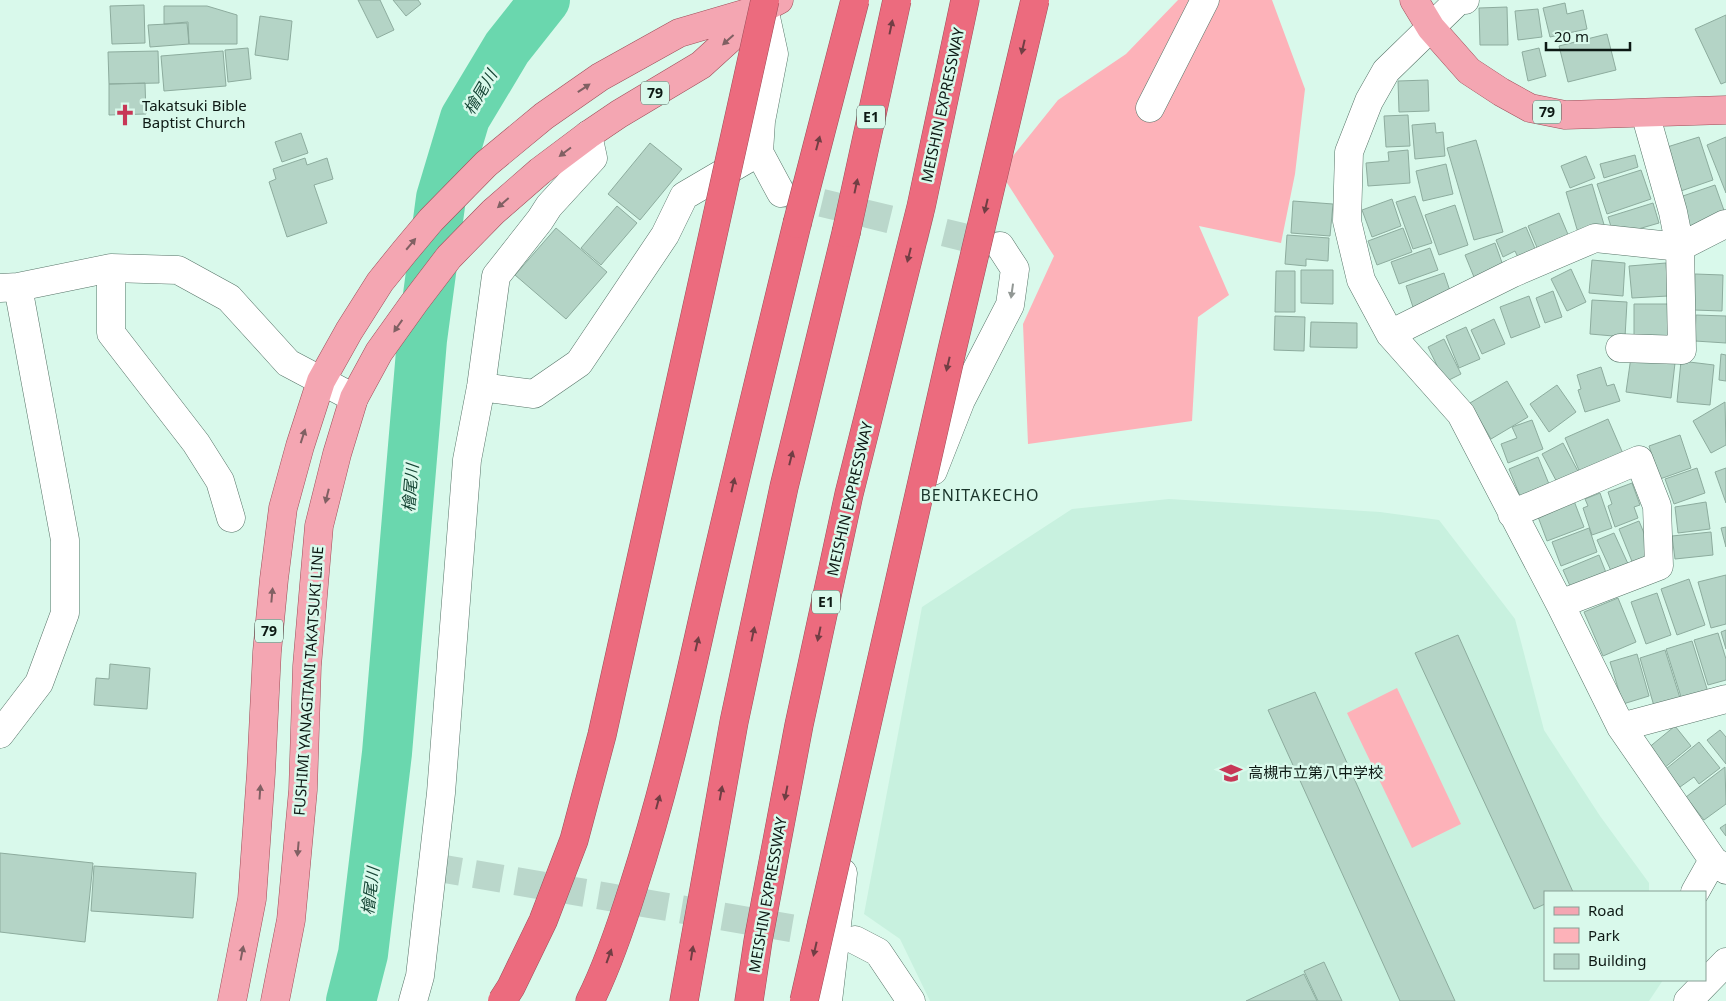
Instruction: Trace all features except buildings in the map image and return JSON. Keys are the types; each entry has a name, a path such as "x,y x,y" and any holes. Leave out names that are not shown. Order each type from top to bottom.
{"highway":[{"path":"590,1001 624,914 648,840 682,708 734,477 855,0"},
{"name":"E1","path":"684,1001 694,936 734,722 784,487 846,233 897,0"},
{"name":"MEISHIN EXPRESSWAY","path":"749,1001 758,941 803,706 849,494 921,207 965,0"},
{"path":"804,1001 952,350 1034,0"},
{"path":"502,1001 511,987 544,920 574,840 602,735 768,2"}],"main road":[{"name":"79","path":"1414,0 1431,28 1470,71 1501,92 1530,108 1565,115 1726,110"},
{"name":"79","path":"232,1001 252,900 267,652 283,508 321,381 349,331 380,282 431,220 479,171 544,116 600,77 679,33 768,2"},
{"name":"FUSHIMI YANAGITANI TAKATSUKI LINE","path":"275,1001 291,920 303,790 307,666 319,526 337,454 354,398 379,352 449,257 493,212 588,135 619,114 701,65 768,2"}],"street":[{"path":"1150,108 1205,0"},
{"path":"1465,0 1459,0 1386,71 1369,101 1349,152 1347,221 1361,280 1390,334 1461,414 1560,604 1620,727 1719,865 1696,891"},
{"path":"768,2 774,54 761,122 759,152 781,193"},
{"path":"1620,348 1682,350 1680,247 1673,212 1644,113"},
{"path":"413,1001 420,976 441,793 467,460 481,387 496,276 549,206 594,158 588,135"},
{"path":"481,387 534,394 579,363 664,235 684,196 759,152"},
{"path":"1390,334 1513,273 1595,238 1680,247 1725,224"},
{"path":"828,1001 843,873 866,729 924,494 960,400 1010,305 1015,269 1000,246"},
{"path":"111,268 111,333 196,443 220,481 231,518"},
{"path":"0,734 39,683 65,613 65,540 9,288 111,268 178,270 229,298 288,363 354,398"},
{"path":"1512,514 1639,460 1657,506 1659,566 1560,604"},
{"path":"1620,727 1726,699"},
{"path":"855,940 878,952 911,1001"},
{"path":"1688,1001 1726,962"}],"shaded area":[{"name":"高槻市立第八中学校","path":"1169,499 1380,512 1439,520 1515,619 1544,730 1600,816 1649,883 1649,891 1544,891 1544,981 1662,981 1649,1001 930,1001 900,939 864,914 922,607 1072,509"}],"green space":[{"path":"1178,0 1272,0 1305,89 1295,174 1281,243 1199,226 1229,295 1198,317 1192,421 1028,444 1023,324 1054,256 1000,172 1058,100 1126,54"},
{"path":"1397,688 1461,824 1412,848 1347,713"}],"waterway":[{"name":"檜尾川","path":"351,1001 363,954 387,753 422,340 441,198 465,118 507,48 545,0"}],"tunnel":[{"path":"781,193 1000,246"},
{"path":"433,867 843,937"}],"place":[{"name":"Takatsuki Bible Baptist Church","path":"125,115"},
{"name":"高槻市立第八中学校","path":"1231,773"}],"district":[{"name":"BENITAKECHO","path":"980,495"}]}
